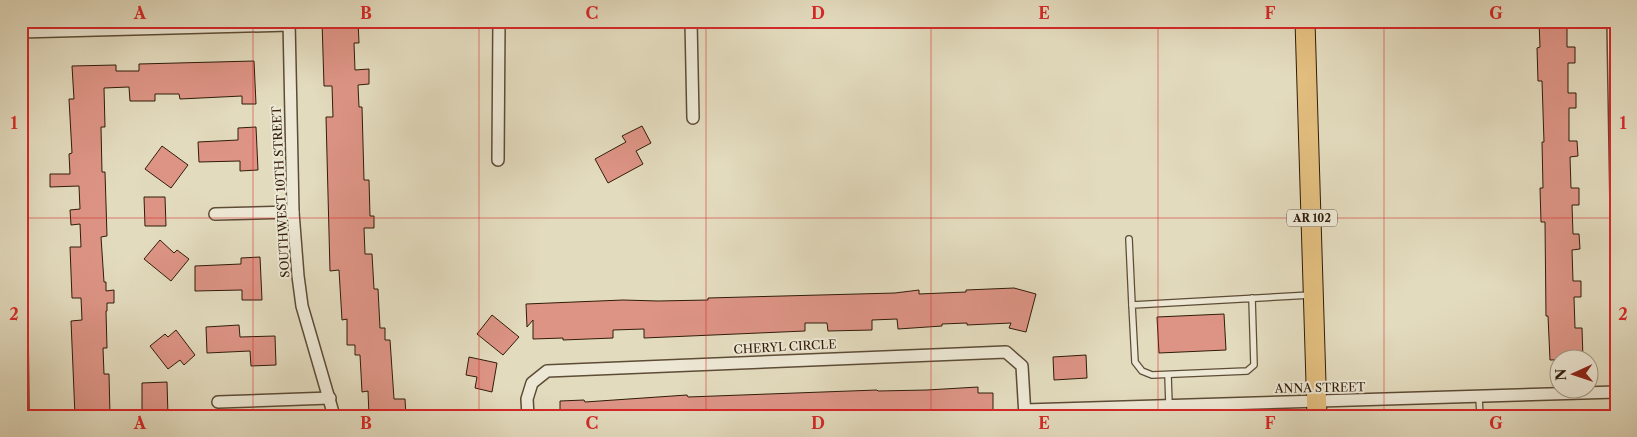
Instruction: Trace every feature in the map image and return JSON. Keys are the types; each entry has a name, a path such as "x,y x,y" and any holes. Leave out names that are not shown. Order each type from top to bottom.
{"main road":[{"name":"AR 102","path":"1306,21 1316,409"}],"street":[{"path":"498,160 499,21"},
{"path":"691,21 692,118"},
{"path":"1612,21 1616,196"},
{"path":"21,32 289,23"},
{"name":"SOUTHWEST 10TH STREET","path":"289,23 293,212 298,276 302,306 334,416"},
{"path":"216,214 293,212"},
{"path":"21,280 23,416"},
{"name":"CHERYL CIRCLE","path":"528,416 528,399 532,383 547,371 1006,352 1022,366 1025,413"},
{"name":"ANNA STREET","path":"1025,413 1176,407 1316,409 1479,397 1616,392"},
{"path":"218,402 330,398"}],"lane":[{"path":"1129,239 1135,362 1142,371 1152,375 1168,375 1247,371 1254,365 1252,298"},
{"path":"1132,305 1314,295"},
{"path":"1168,375 1176,407"},
{"path":"1479,397 1480,416"}],"building":[{"path":"322,21 358,21 359,43 354,43 355,70 369,69 369,84 358,85 359,107 362,107 364,180 369,180 370,216 374,216 374,228 364,228 365,254 372,254 374,289 378,289 380,328 385,328 385,340 390,340 394,399 405,399 406,416 369,416 368,391 362,392 360,355 355,355 355,345 347,345 347,319 342,320 339,270 330,271 326,117 333,117 332,86 324,86"},
{"path":"1539,21 1567,21 1567,47 1575,47 1575,63 1568,63 1568,93 1576,93 1576,108 1569,108 1569,141 1577,141 1578,156 1570,157 1571,188 1579,188 1579,205 1572,205 1573,234 1579,234 1580,249 1572,250 1573,281 1581,281 1581,297 1574,297 1575,328 1582,328 1583,350 1550,350 1550,360 1548,316 1546,316 1545,222 1541,222 1540,188 1543,188 1542,142 1544,142 1542,81 1538,81 1537,48 1540,47"},
{"path":"254,61 256,104 242,104 242,96 180,99 179,94 155,94 155,101 130,101 129,87 104,88 105,127 101,127 102,172 105,172 107,236 101,237 106,291 114,290 114,303 107,303 107,348 103,348 104,374 109,374 110,416 75,416 71,321 82,320 81,298 72,298 70,247 81,247 80,224 71,225 70,210 80,209 79,186 50,187 50,174 70,174 69,154 72,153 69,99 74,99 72,66 116,65 116,71 139,71 139,64"},
{"path":"642,126 651,143 636,151 643,164 608,183 595,159 626,142 622,136"},
{"path":"256,127 258,170 240,171 240,161 199,162 198,142 238,140 238,128"},
{"path":"162,146 188,165 171,188 145,169"},
{"path":"144,197 165,197 166,226 145,226"},
{"path":"160,240 174,253 177,250 189,259 171,281 144,259"},
{"path":"260,257 262,300 242,300 242,290 195,291 195,266 241,264 241,258"},
{"path":"1014,288 1036,294 1026,332 1009,328 1011,323 942,324 942,326 898,329 897,319 872,320 872,330 828,331 827,323 805,323 805,331 644,338 644,329 613,330 613,338 563,340 563,338 533,339 533,320 527,327 526,304 623,300 708,300 708,298 895,293 919,290 919,294"},
{"path":"1224,314 1226,350 1159,353 1157,317"},
{"path":"492,315 519,337 503,355 477,334"},
{"path":"239,325 240,337 275,336 276,365 251,366 250,351 207,353 206,327"},
{"path":"176,330 195,355 184,365 180,360 168,369 150,346 165,334 168,337"},
{"path":"1086,355 1087,378 1054,380 1053,357"},
{"path":"469,357 497,363 492,392 475,388 477,377 466,375"},
{"path":"167,382 168,416 142,416 142,383"},
{"path":"978,387 978,393 993,393 993,416 560,416 560,401 584,400 585,402 687,395 688,397"}]}
